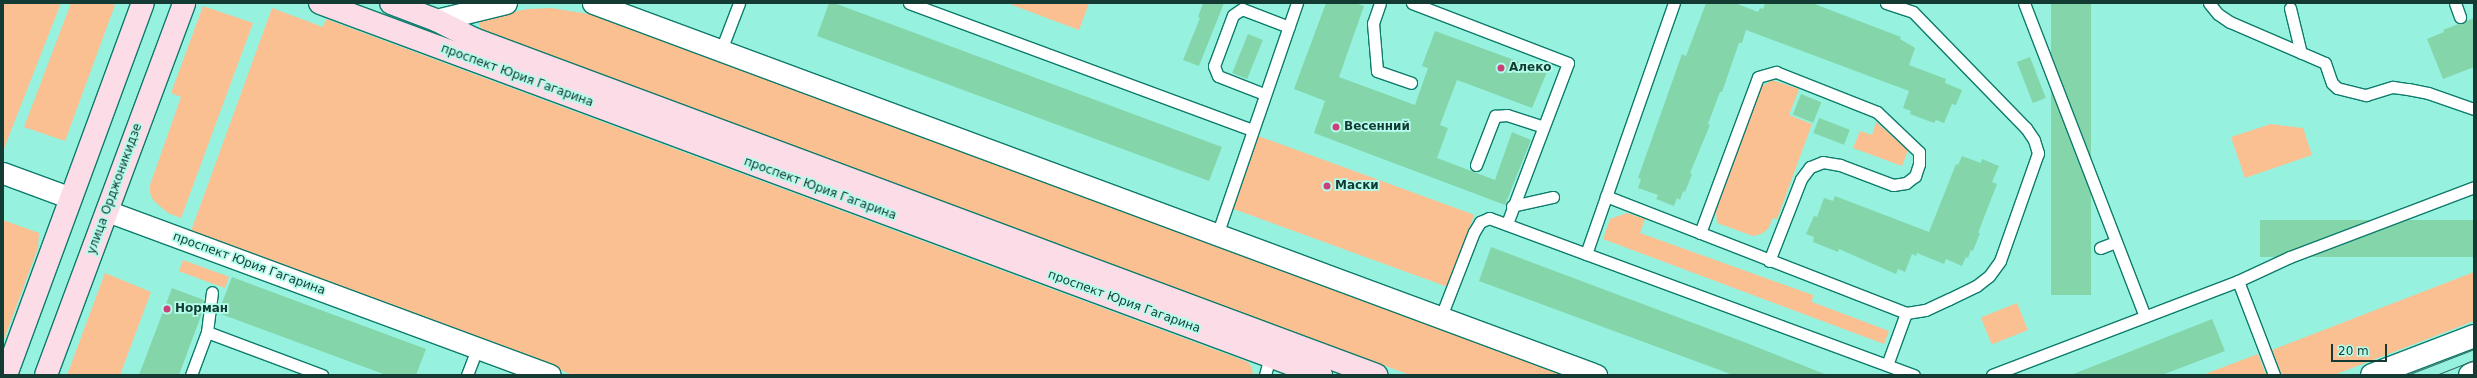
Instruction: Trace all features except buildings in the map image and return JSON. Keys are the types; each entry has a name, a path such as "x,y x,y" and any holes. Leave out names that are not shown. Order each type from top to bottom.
{"main road":[{"path":"6,375 143,3"},
{"name":"улица Орджоникидзе","path":"46,375 184,3"},
{"name":"проспект Юрия Гагарина","path":"320,3 1321,375"},
{"name":"проспект Юрия Гагарина","path":"391,3 436,20 474,39 1270,356 1376,375"}],"street":[{"path":"436,20 506,3"},
{"path":"593,3 1440,319 1596,375"},
{"path":"3,173 71,198"},
{"name":"проспект Юрия Гагарина","path":"107,211 550,375"},
{"path":"2372,375 2474,336"},
{"path":"2470,375 2474,374"}],"lane":[{"path":"721,50 738,3"},
{"path":"909,3 1252,130"},
{"path":"1217,235 1264,94 1297,3"},
{"path":"1380,3 1373,23 1377,71 1411,83"},
{"path":"1412,3 1568,63 1512,206 1507,224"},
{"path":"1586,254 1674,3"},
{"path":"1606,196 1769,261 1906,313 1925,310 1976,286 1989,276 2000,261 2038,154 2034,140 2026,128 1913,12 1886,3"},
{"path":"2024,3 2145,316"},
{"path":"2209,3 2218,14 2230,22 2325,64 2332,83 2337,88 2366,95 2383,89 2400,88 2428,93 2474,109"},
{"path":"2455,3 2460,17"},
{"path":"2290,8 2301,53"},
{"path":"1264,94 1218,76 1214,66 1233,15 1242,9 1289,27"},
{"path":"1700,233 1758,77 1776,72 1877,112 1918,152 1919,164 1915,176 1906,183 1893,185 1840,165 1823,162 1810,167 1801,178 1769,261"},
{"path":"1476,165 1495,116 1507,115 1543,127"},
{"path":"1992,375 2238,281 2297,254 2474,187"},
{"path":"1512,206 1553,197"},
{"path":"1440,319 1480,222 1489,218 1914,375"},
{"path":"2100,248 2116,242"},
{"path":"2238,281 2274,375"},
{"path":"191,375 207,332 212,292"},
{"path":"1887,365 1906,313"},
{"path":"207,332 322,375"},
{"path":"467,375 477,348"}],"shaded area":[{"path":"3,3 61,3 3,151"},
{"path":"71,3 109,3 115,5 65,141 24,127"},
{"path":"1012,3 1089,3 1079,30 1012,5"},
{"path":"203,6 253,23 181,218 168,213 153,200 150,193 150,185 181,97 171,93"},
{"path":"272,8 323,27 326,19 1248,362 1252,368 1253,375 573,375 191,231"},
{"path":"551,8 595,15 1564,375 1410,375 483,30 479,23 497,15 528,9"},
{"path":"1772,80 1799,89 1789,115 1812,124 1777,219 1773,218 1768,229 1761,234 1753,236 1717,223 1716,211 1761,87"},
{"path":"1876,122 1908,150 1902,166 1853,148 1860,131 1872,135"},
{"path":"2271,124 2303,128 2312,155 2245,178 2231,137"},
{"path":"1258,136 1474,215 1448,287 1232,208"},
{"path":"1627,213 1645,219 1640,233 1813,295 1812,302 1889,331 1884,344 1603,239 1610,219"},
{"path":"3,220 39,233 38,248 3,342"},
{"path":"183,260 229,277 225,288 179,271"},
{"path":"2474,272 2474,321 2334,375 2282,375 2272,350"},
{"path":"105,273 151,292 120,375 67,375"},
{"path":"2017,303 2028,330 1992,344 1981,318"},
{"path":"2258,354 2266,375 2202,375"}],"tram line":[{"path":"2407,375 2474,349"},
{"path":"2436,375 2474,360"}],"place":[{"name":"Алеко","path":"1501,68"},
{"name":"Весенний","path":"1336,127"},
{"name":"Маски","path":"1327,186"},
{"name":"Норман","path":"167,309"}]}
